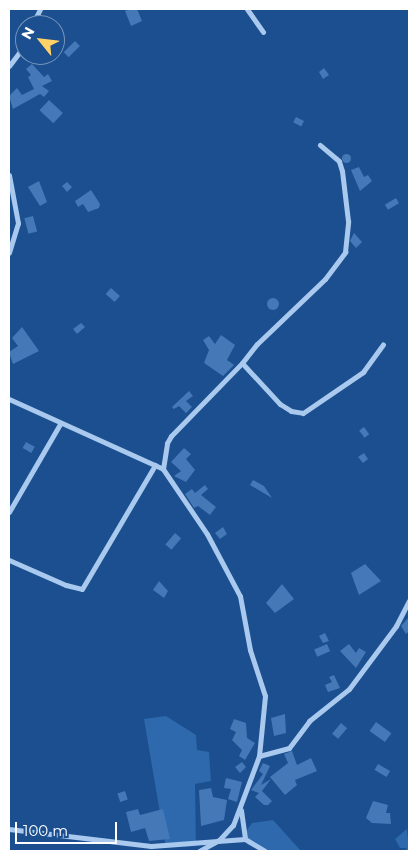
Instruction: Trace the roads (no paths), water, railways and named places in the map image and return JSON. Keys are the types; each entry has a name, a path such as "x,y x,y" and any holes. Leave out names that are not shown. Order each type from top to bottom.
{"street":[{"path":"247,9 263,32"},
{"path":"163,469 167,443 171,436 242,363 257,344 325,279 345,252 348,221 342,171 339,161 320,145"},
{"path":"9,175 18,223 9,253"},
{"path":"242,363 280,404 291,411 303,413 363,372 383,344"},
{"path":"9,398 60,424 163,469 207,534 240,596 250,650 265,696 259,756 241,810 233,825 219,840 199,851"},
{"path":"9,512 60,424"},
{"path":"9,560 66,585 82,589 155,465"},
{"path":"259,756 289,748 309,721 349,689 396,626 409,601"},
{"path":"241,810 245,839"},
{"path":"9,829 151,846 245,839 265,851"}]}
